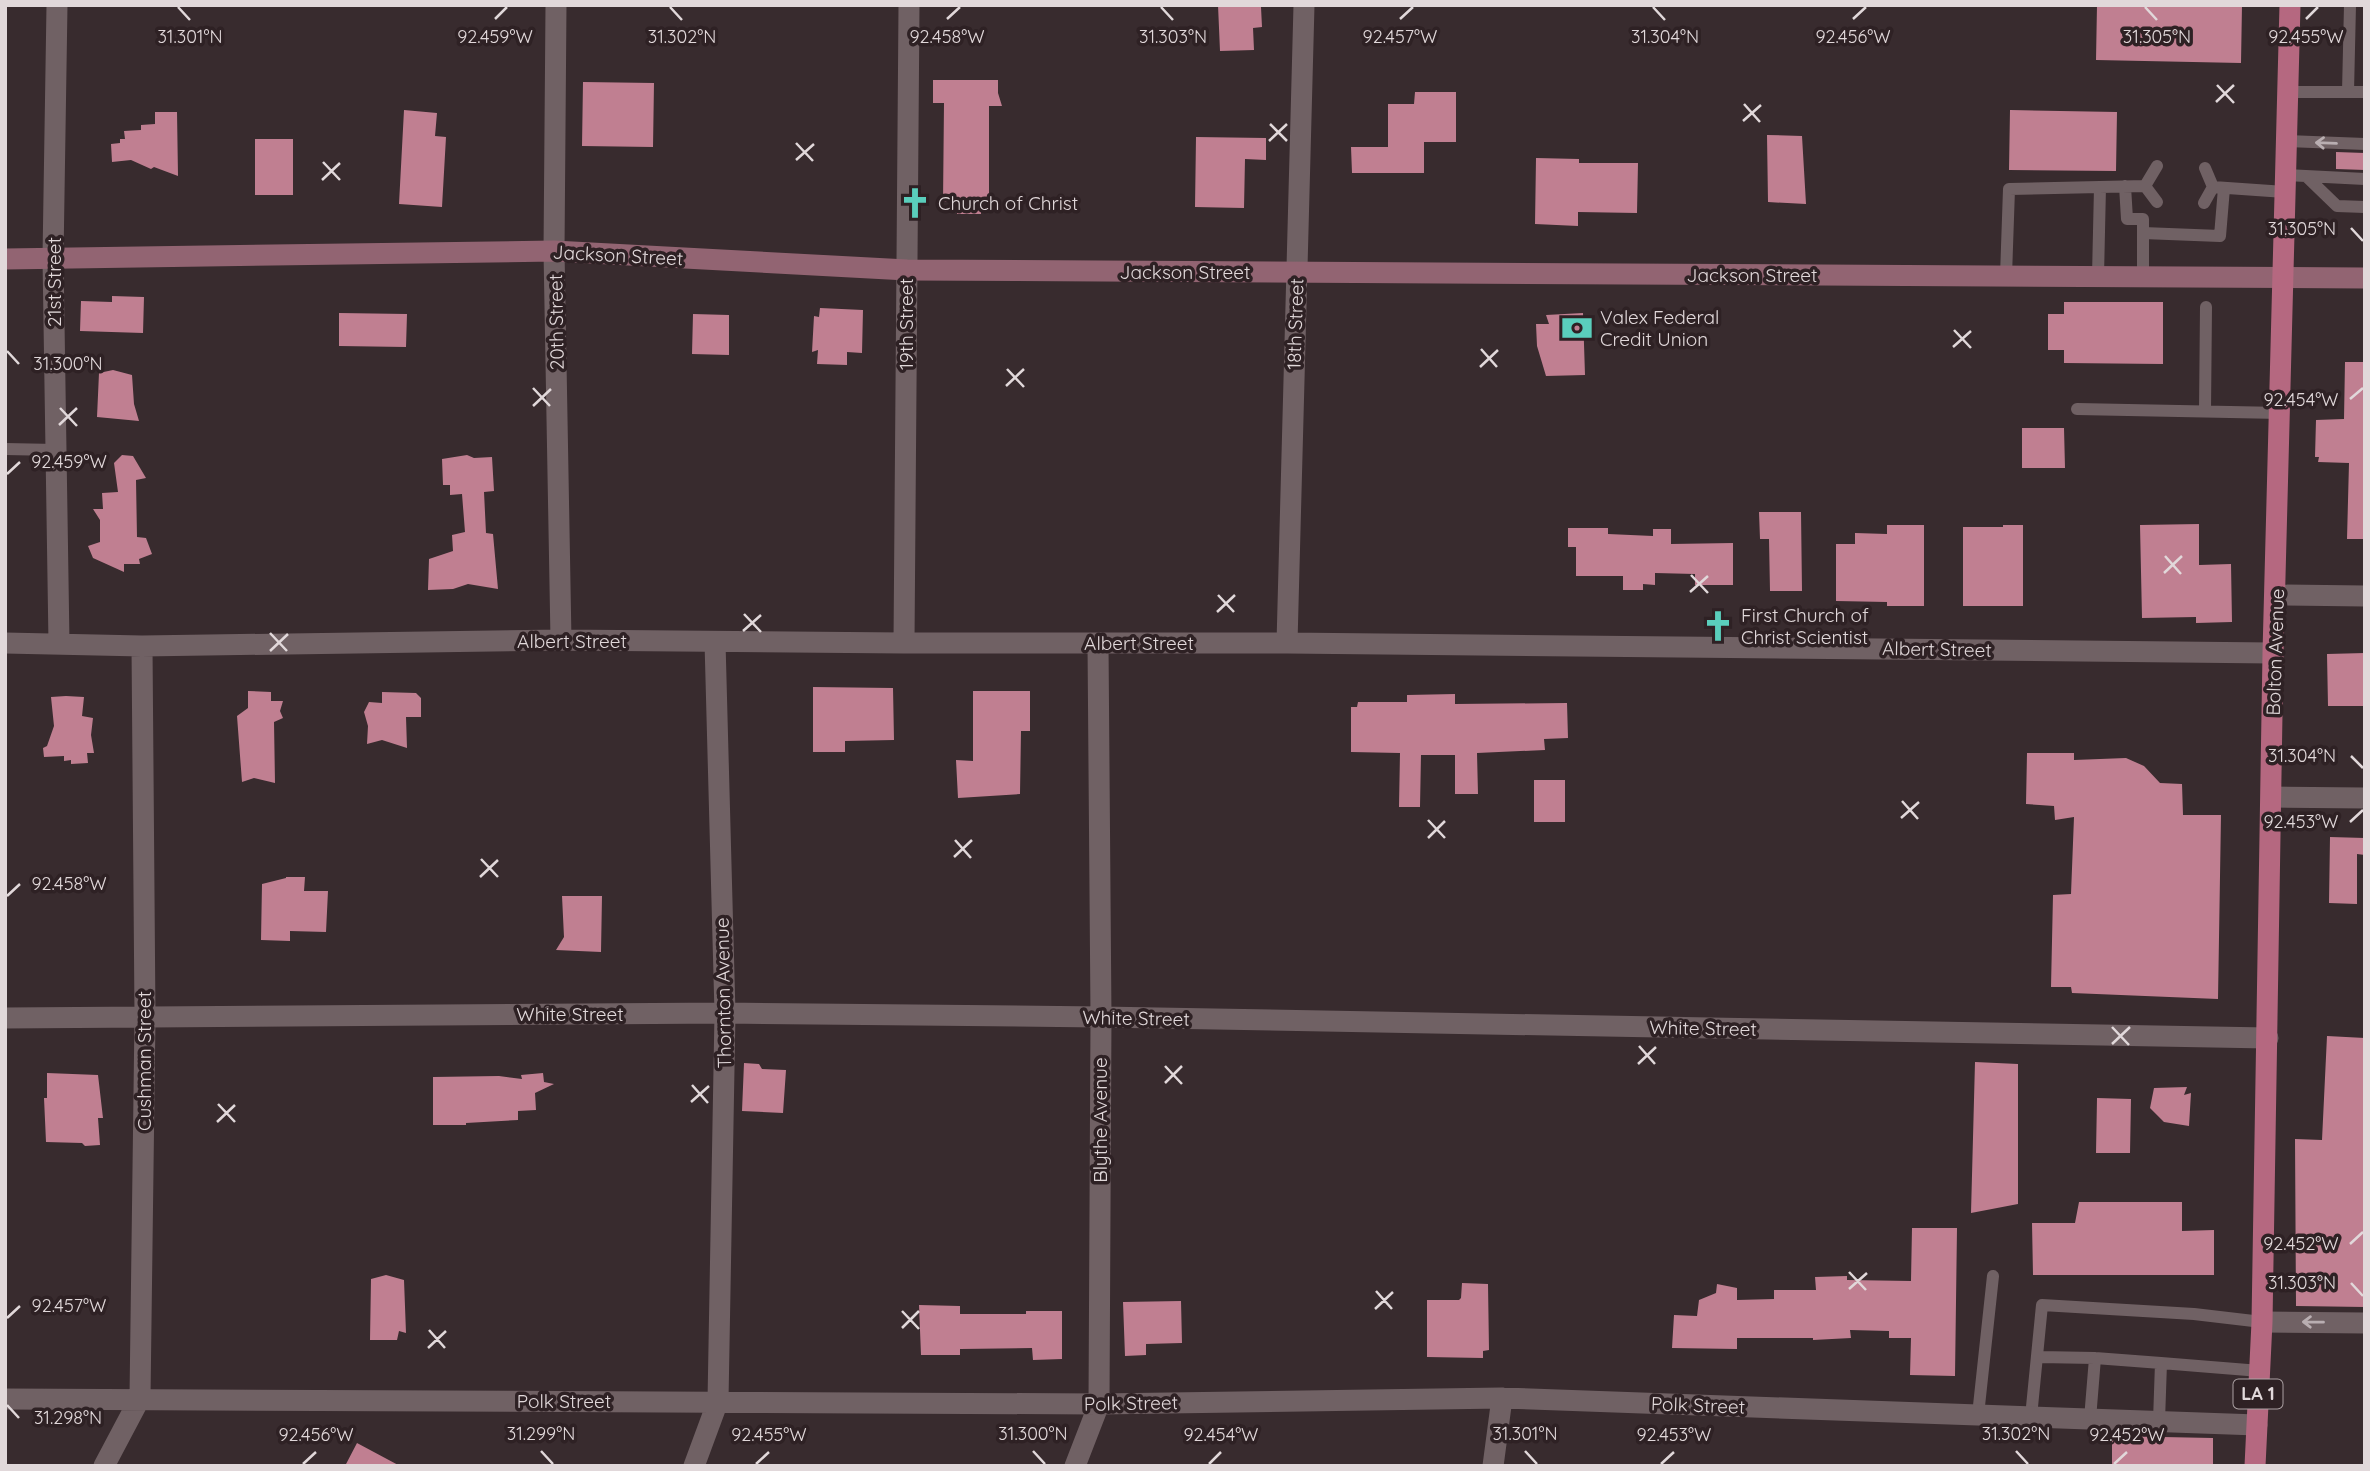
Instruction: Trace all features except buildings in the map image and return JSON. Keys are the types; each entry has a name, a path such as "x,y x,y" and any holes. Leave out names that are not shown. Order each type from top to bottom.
{"main road":[{"name":"Bolton Avenue","path":"2255,1466 2262,1322 2273,653 2290,5"},
{"name":"Jackson Street","path":"5,259 554,251 907,270 2365,278"}],"street":[{"name":"21st Street","path":"57,5 53,258 59,643"},
{"name":"20th Street","path":"556,5 554,251 561,640"},
{"name":"19th Street","path":"904,643 909,5"},
{"name":"18th Street","path":"1287,643 1304,5"},
{"path":"2276,595 2365,596"},
{"name":"Albert Street","path":"5,643 142,646 561,640 1287,643 2273,653"},
{"name":"Thornton Avenue","path":"694,1466 718,1401 725,1013 715,642"},
{"name":"Blythe Avenue","path":"1075,1466 1099,1404 1101,1017 1098,643"},
{"name":"Cushman Street","path":"104,1466 141,1398 145,1017 142,646"},
{"path":"2272,797 2365,798"},
{"name":"White Street","path":"5,1018 725,1013 2268,1038"},
{"path":"2262,1322 2365,1323"},
{"path":"1493,1466 1502,1398"},
{"name":"Polk Street","path":"5,1399 1099,1404 1502,1398 2257,1425"}],"lane":[{"path":"2348,92 2350,5"},
{"path":"2288,92 2365,92"},
{"path":"2287,141 2365,144"},
{"path":"2145,186 2157,166"},
{"path":"2143,233 2220,236 2219,188 2205,168"},
{"path":"2307,177 2337,206 2365,206"},
{"path":"2204,203 2219,188 2286,184 2307,177 2365,179"},
{"path":"2125,186 2127,219 2143,219 2143,277"},
{"path":"2006,276 2009,189 2145,186"},
{"path":"2145,186 2157,202"},
{"path":"2098,276 2100,187"},
{"path":"2205,411 2206,307"},
{"path":"2077,409 2281,413"},
{"path":"5,449 56,450"},
{"path":"1978,1415 1993,1276"},
{"path":"2031,1417 2042,1305 2194,1314 2262,1322"},
{"path":"2039,1357 2095,1357 2260,1371"},
{"path":"2090,1419 2095,1357"},
{"path":"2159,1422 2161,1363"}],"place":[{"name":"Church of Christ","path":"915,203"},
{"name":"Valex Federal Credit Union","path":"1577,328"},
{"name":"First Church of Christ Scientist","path":"1718,626"}]}
